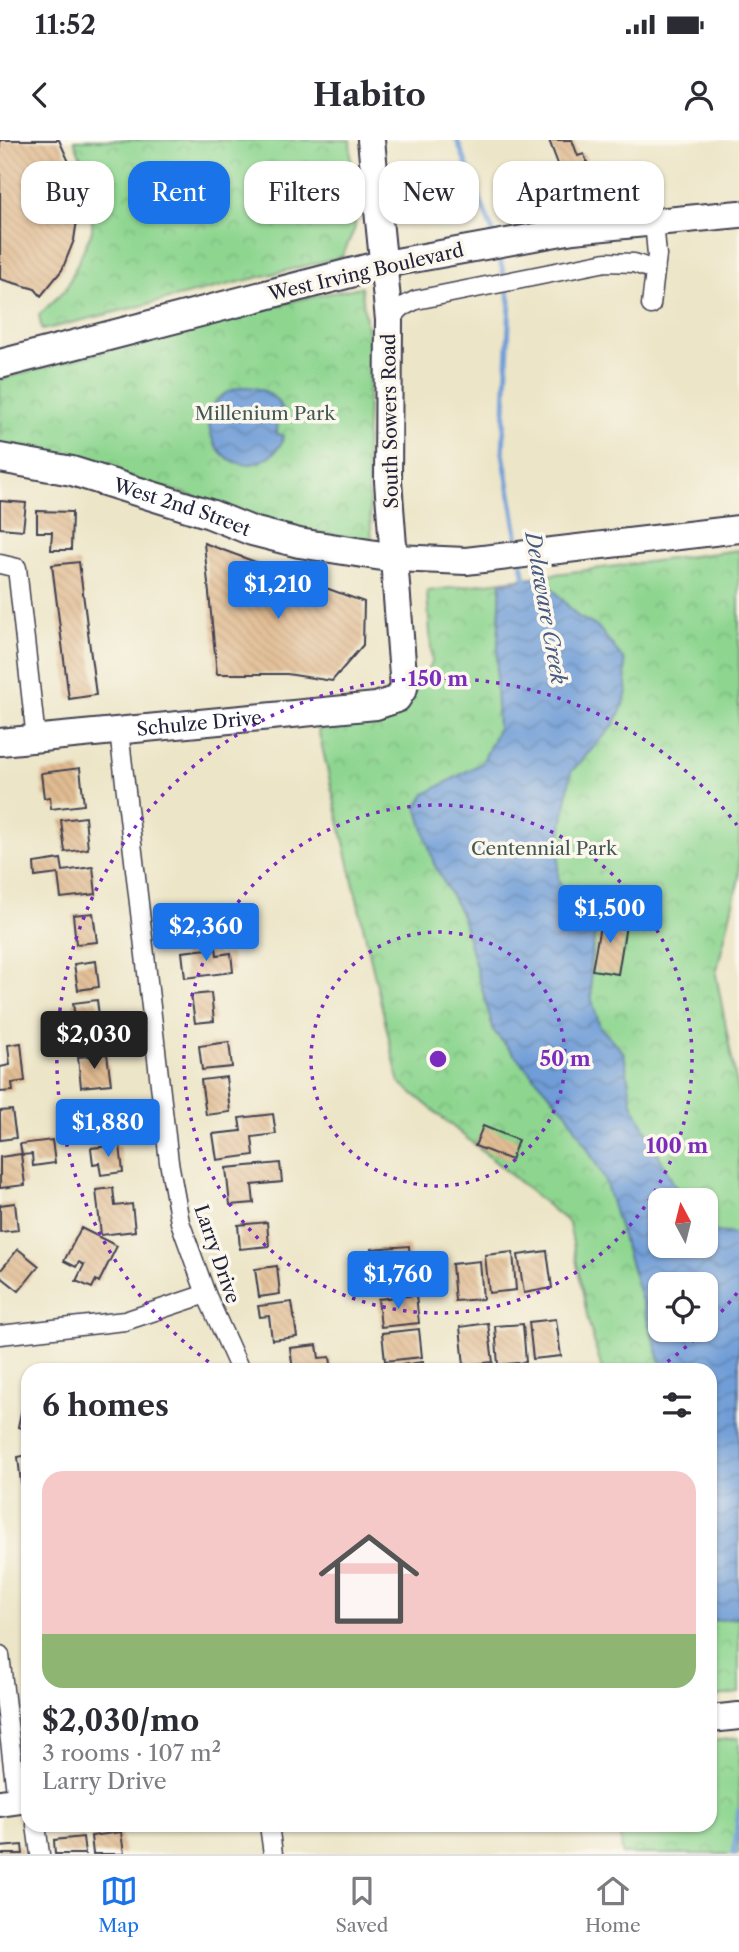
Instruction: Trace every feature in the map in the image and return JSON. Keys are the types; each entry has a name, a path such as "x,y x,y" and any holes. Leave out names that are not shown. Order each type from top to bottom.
{"main road":[{"name":"West Irving Boulevard","path":"0,364 385,264"},
{"name":"West 2nd Street","path":"0,458 72,471 287,540 395,558"}],"street":[{"name":"South Sowers Road","path":"372,140 385,264 388,320 388,481 405,674 404,688 397,699"},
{"name":"West Irving Boulevard","path":"664,220 739,214"},
{"name":"West Irving Boulevard","path":"385,264 549,234 630,224"},
{"path":"651,305 654,224"},
{"path":"388,320 402,307 416,300 465,289 619,261 654,270"},
{"name":"West 2nd Street","path":"395,558 466,561 739,529"},
{"path":"0,564 17,568 36,739"},
{"name":"Schulze Drive","path":"0,742 376,706 397,699"},
{"name":"Larry Drive","path":"119,731 169,1162 180,1222 206,1294 237,1363"},
{"path":"0,1335 125,1321 206,1294"},
{"path":"0,1655 15,1801"},
{"path":"717,1718 739,1716"},
{"path":"37,1832 40,1854"},
{"path":"270,1832 273,1854"}],"green space":[{"path":"74,140 350,140 351,161 244,161 244,224 355,224 355,228 342,257 42,330 39,315 66,289 92,231 92,224 114,224 114,161 82,161"},
{"name":"Millenium Park","path":"361,287 370,348 366,453 372,540 313,532 144,482 0,450 0,379 292,301"},
{"name":"Centennial Park","path":"739,550 739,878 716,974 739,1097 739,1693 717,1696 717,1363 600,1363 588,1320 569,1223 399,1082 318,729 404,710 432,662 427,591"},
{"path":"739,1738 739,1854 622,1854 620,1832 717,1832 717,1740"}],"water":[{"path":"243,387 257,388 269,394 278,402 285,415 278,417 277,434 283,435 279,447 269,457 251,464 234,462 221,453 212,439 209,423 212,408 223,395"},
{"path":"542,577 578,617 598,627 624,660 627,692 623,706 614,725 571,772 560,839 558,877 565,897 582,916 596,926 590,965 592,1000 600,1027 624,1053 632,1103 676,1188 648,1188 648,1258 718,1258 718,1232 739,1235 739,1618 717,1620 717,1363 661,1363 654,1342 718,1342 718,1272 648,1272 648,1321 604,1178 567,1113 494,1032 461,914 434,864 417,807 425,794 482,763 498,729 496,685 501,582"}],"building":[{"path":"0,140 59,140 69,161 21,161 21,224 76,224 74,240 62,270 41,296 35,289 0,279"},
{"path":"549,140 572,140 578,156 584,154 587,161 557,161"},
{"path":"0,501 26,503 23,530 0,528"},
{"path":"37,511 72,512 71,550 51,550 52,532 37,532"},
{"path":"204,543 364,602 363,645 332,681 287,674 217,674"},
{"path":"79,562 96,695 69,699 52,565"},
{"path":"80,768 84,805 51,809 50,797 44,798 41,773"},
{"path":"85,817 88,849 65,852 61,820"},
{"path":"61,859 63,871 93,867 96,894 61,898 58,874 35,877 34,863"},
{"path":"93,913 97,942 76,944 73,915"},
{"path":"602,915 627,919 618,974 592,970"},
{"path":"216,948 217,955 231,953 233,972 185,978 182,952"},
{"path":"96,961 99,987 78,990 74,964"},
{"path":"211,993 214,1021 195,1023 191,995"},
{"path":"97,1000 102,1038 78,1041 73,1003"},
{"path":"229,1042 232,1067 202,1070 199,1046"},
{"path":"21,1043 25,1081 12,1083 13,1091 0,1092 0,1067 10,1065 8,1045"},
{"path":"107,1054 111,1084 81,1087 78,1057"},
{"path":"226,1077 230,1112 206,1115 201,1080"},
{"path":"113,1099 116,1126 93,1129 92,1120 80,1122 77,1103"},
{"path":"12,1110 16,1138 0,1140 0,1111"},
{"path":"273,1114 276,1134 252,1137 254,1155 217,1160 213,1134 241,1131 239,1118"},
{"path":"483,1126 518,1140 511,1160 475,1146"},
{"path":"52,1140 55,1163 33,1166 32,1154 22,1155 20,1144"},
{"path":"120,1145 123,1172 101,1175 99,1163 93,1164 91,1148"},
{"path":"21,1154 25,1185 0,1188 0,1157"},
{"path":"280,1163 282,1182 252,1185 254,1203 230,1205 226,1168"},
{"path":"113,1188 115,1206 132,1204 135,1231 101,1235 96,1190"},
{"path":"15,1203 18,1230 0,1232 0,1205"},
{"path":"267,1222 269,1246 240,1249 238,1225"},
{"path":"81,1228 117,1246 99,1282 96,1280 92,1288 76,1281 84,1265 79,1262 76,1267 64,1261"},
{"path":"409,1246 411,1274 373,1277 371,1249"},
{"path":"18,1249 39,1266 19,1291 0,1276 0,1271"},
{"path":"547,1251 552,1288 524,1293 518,1255"},
{"path":"513,1252 516,1290 489,1293 485,1255"},
{"path":"480,1261 483,1299 455,1301 452,1264"},
{"path":"277,1266 280,1294 259,1297 255,1269"},
{"path":"416,1295 419,1323 381,1327 378,1299"},
{"path":"292,1302 297,1337 272,1340 269,1316 260,1317 258,1306"},
{"path":"556,1319 561,1356 533,1359 529,1322"},
{"path":"488,1323 493,1362 464,1363 460,1327"},
{"path":"523,1324 526,1362 498,1363 495,1326"},
{"path":"419,1329 422,1357 385,1361 382,1333"},
{"path":"317,1345 319,1358 330,1357 331,1363 292,1363 290,1348"},
{"path":"21,1456 21,1483 18,1457"},
{"path":"121,1832 124,1854 93,1854 91,1836"},
{"path":"83,1837 85,1854 55,1854 54,1840"},
{"path":"22,1845 23,1854 0,1854 0,1847"}],"waterway":[{"name":"Delaware Creek","path":"457,140 494,235"},
{"name":"Delaware Creek","path":"498,251 510,301 503,453 519,546"},
{"name":"Delaware Creek","path":"522,563 526,584"},
{"name":"Delaware Creek","path":"734,1854 739,1810"}]}
